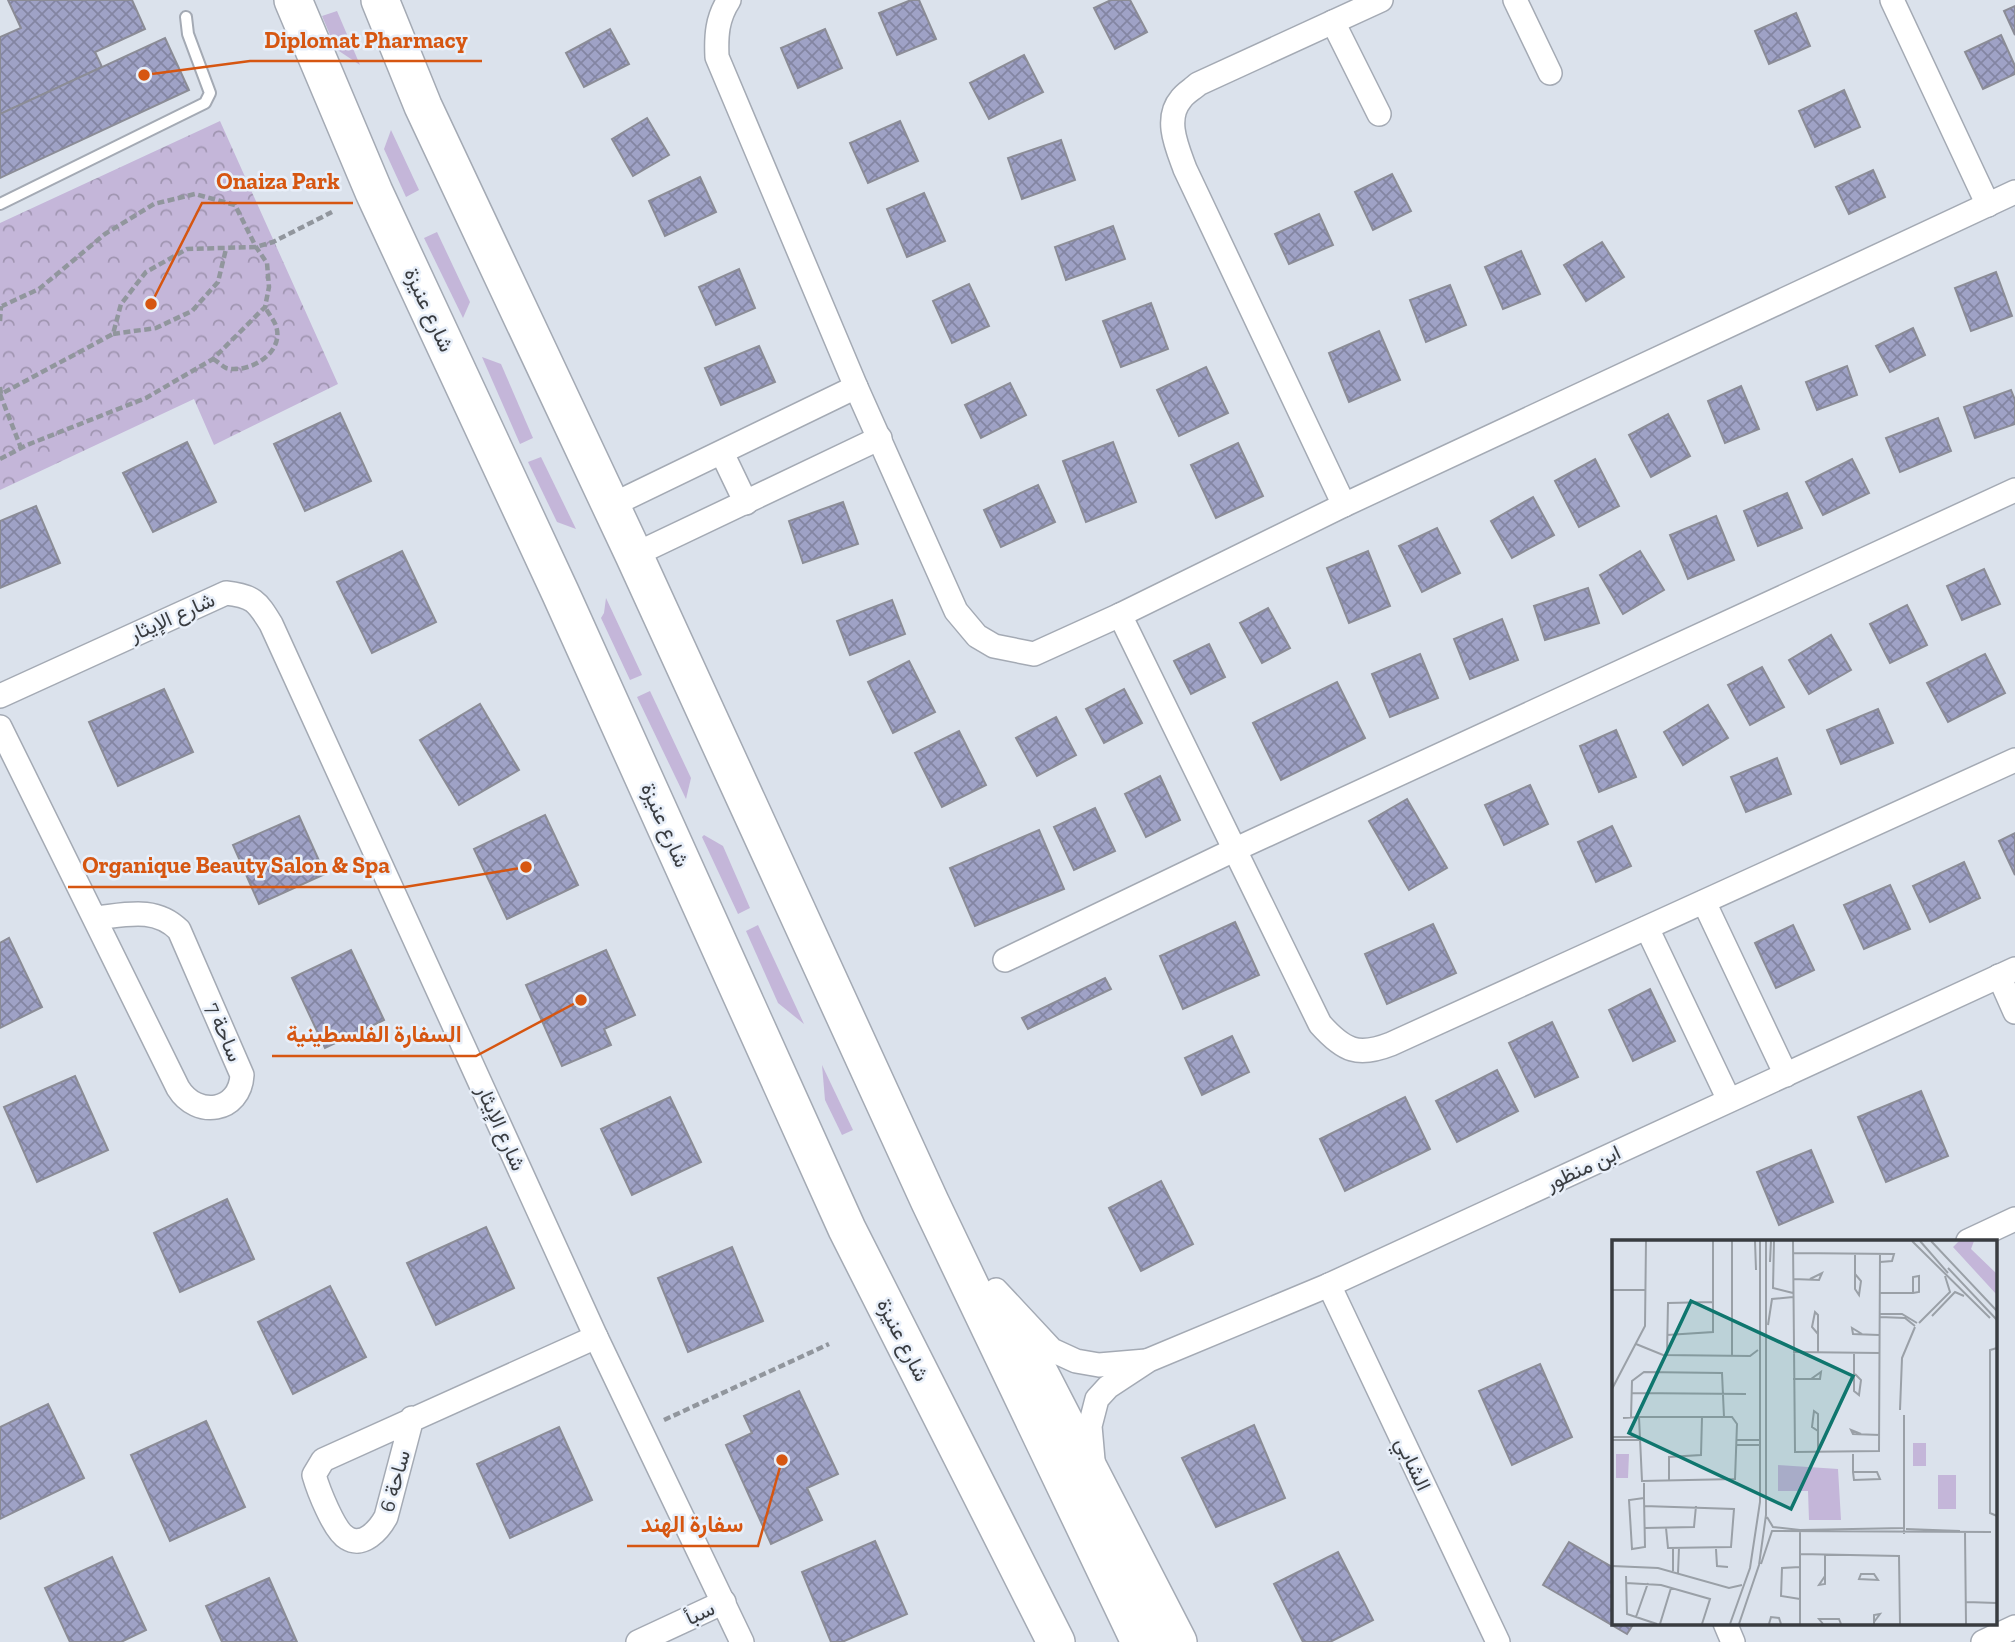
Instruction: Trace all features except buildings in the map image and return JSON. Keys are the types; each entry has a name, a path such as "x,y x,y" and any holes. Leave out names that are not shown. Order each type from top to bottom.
{"highway":[{"name":"شارع عنيزة","path":"293,0 374,192 566,604 847,1229 1056,1642"},
{"path":"380,0 423,106 634,555 930,1202 1140,1642"},
{"path":"930,1202 996,1290 1178,1642"}],"street":[{"path":"729,0 723,8 716,34 717,57 856,387 956,611 977,636 994,646 1034,654 1121,615 1344,505 2015,192"},
{"path":"1344,505 1185,169 1174,138 1172,116 1180,99 1198,84 1381,0"},
{"path":"1515,0 1550,73"},
{"path":"1895,1 1988,205"},
{"path":"1333,22 1379,114"},
{"path":"610,506 856,387"},
{"path":"634,555 880,438"},
{"path":"722,453 746,503"},
{"path":"1005,960 1236,849 2015,490"},
{"name":"شارع الإيثار","path":"0,695 204,601 226,593 254,600 271,624 596,1337 742,1642"},
{"path":"1121,615 1320,1024 1335,1040 1351,1050 1372,1051 1391,1044 2015,760"},
{"name":"ساحة 7","path":"0,727 185,1100 200,1108 224,1104 234,1098 242,1088 242,1075 179,930 169,919 157,915 95,918"},
{"path":"1704,902 1786,1075"},
{"path":"1647,928 1729,1100"},
{"path":"2007,973 2015,1012"},
{"name":"ابن منظور","path":"1099,1485 1092,1454 1090,1426 1097,1399 1108,1387 1149,1360 1329,1285 2007,973"},
{"path":"1970,1240 2015,1219"},
{"name":"الشابي","path":"1329,1285 1498,1642"},
{"name":"ابن منظور","path":"996,1290 1052,1350 1076,1361 1099,1365 1149,1360"},
{"name":"ساحة 6","path":"412,1418 386,1517 370,1537 356,1540 346,1538 337,1527 317,1488 314,1475 323,1460 412,1418 596,1337"},
{"name":"سبأ","path":"638,1642 723,1602"},
{"path":"1724,1624 1733,1642"},
{"path":"1983,1642 2015,1628"}],"lane":[{"path":"0,204 209,99 210,93 188,34 186,17"}],"path":[{"path":"0,321 1,306 39,289 105,234 154,204 181,197 195,194 235,205 267,263 269,287 265,307 213,359 146,398 0,458"},
{"path":"113,334 121,304 146,272 187,249 256,247 273,242 332,212"},
{"path":"0,394 113,334 156,328 191,311 218,282 226,249"},
{"path":"213,359 225,368 246,368 266,359 277,340 277,327 265,307"},
{"path":"0,387 0,394 21,448"},
{"path":"641,1431 829,1344"}],"green space":[{"path":"337,11 360,65 336,49 322,16"},
{"path":"220,121 338,384 214,445 194,399 0,490 0,223"},
{"path":"391,130 419,190 406,197 384,149"},
{"path":"437,232 470,302 463,318 424,238"},
{"path":"482,357 501,364 533,438 520,444"},
{"path":"541,457 576,529 557,522 528,462"},
{"path":"606,598 642,675 630,680 601,618"},
{"path":"650,691 691,778 686,799 637,697"},
{"path":"704,835 723,846 750,908 738,914 702,837"},
{"path":"758,925 804,1024 778,1003 746,931"},
{"path":"822,1065 853,1130 842,1135 825,1100"}],"place":[{"name":"Diplomat Pharmacy","path":"144,75"},
{"name":"Onaiza Park","path":"151,304"},
{"name":"Organique Beauty Salon & Spa","path":"526,867"},
{"name":"السفارة الفلسطينية","path":"581,1000"},
{"name":"سفارة الهند","path":"782,1460"}]}
